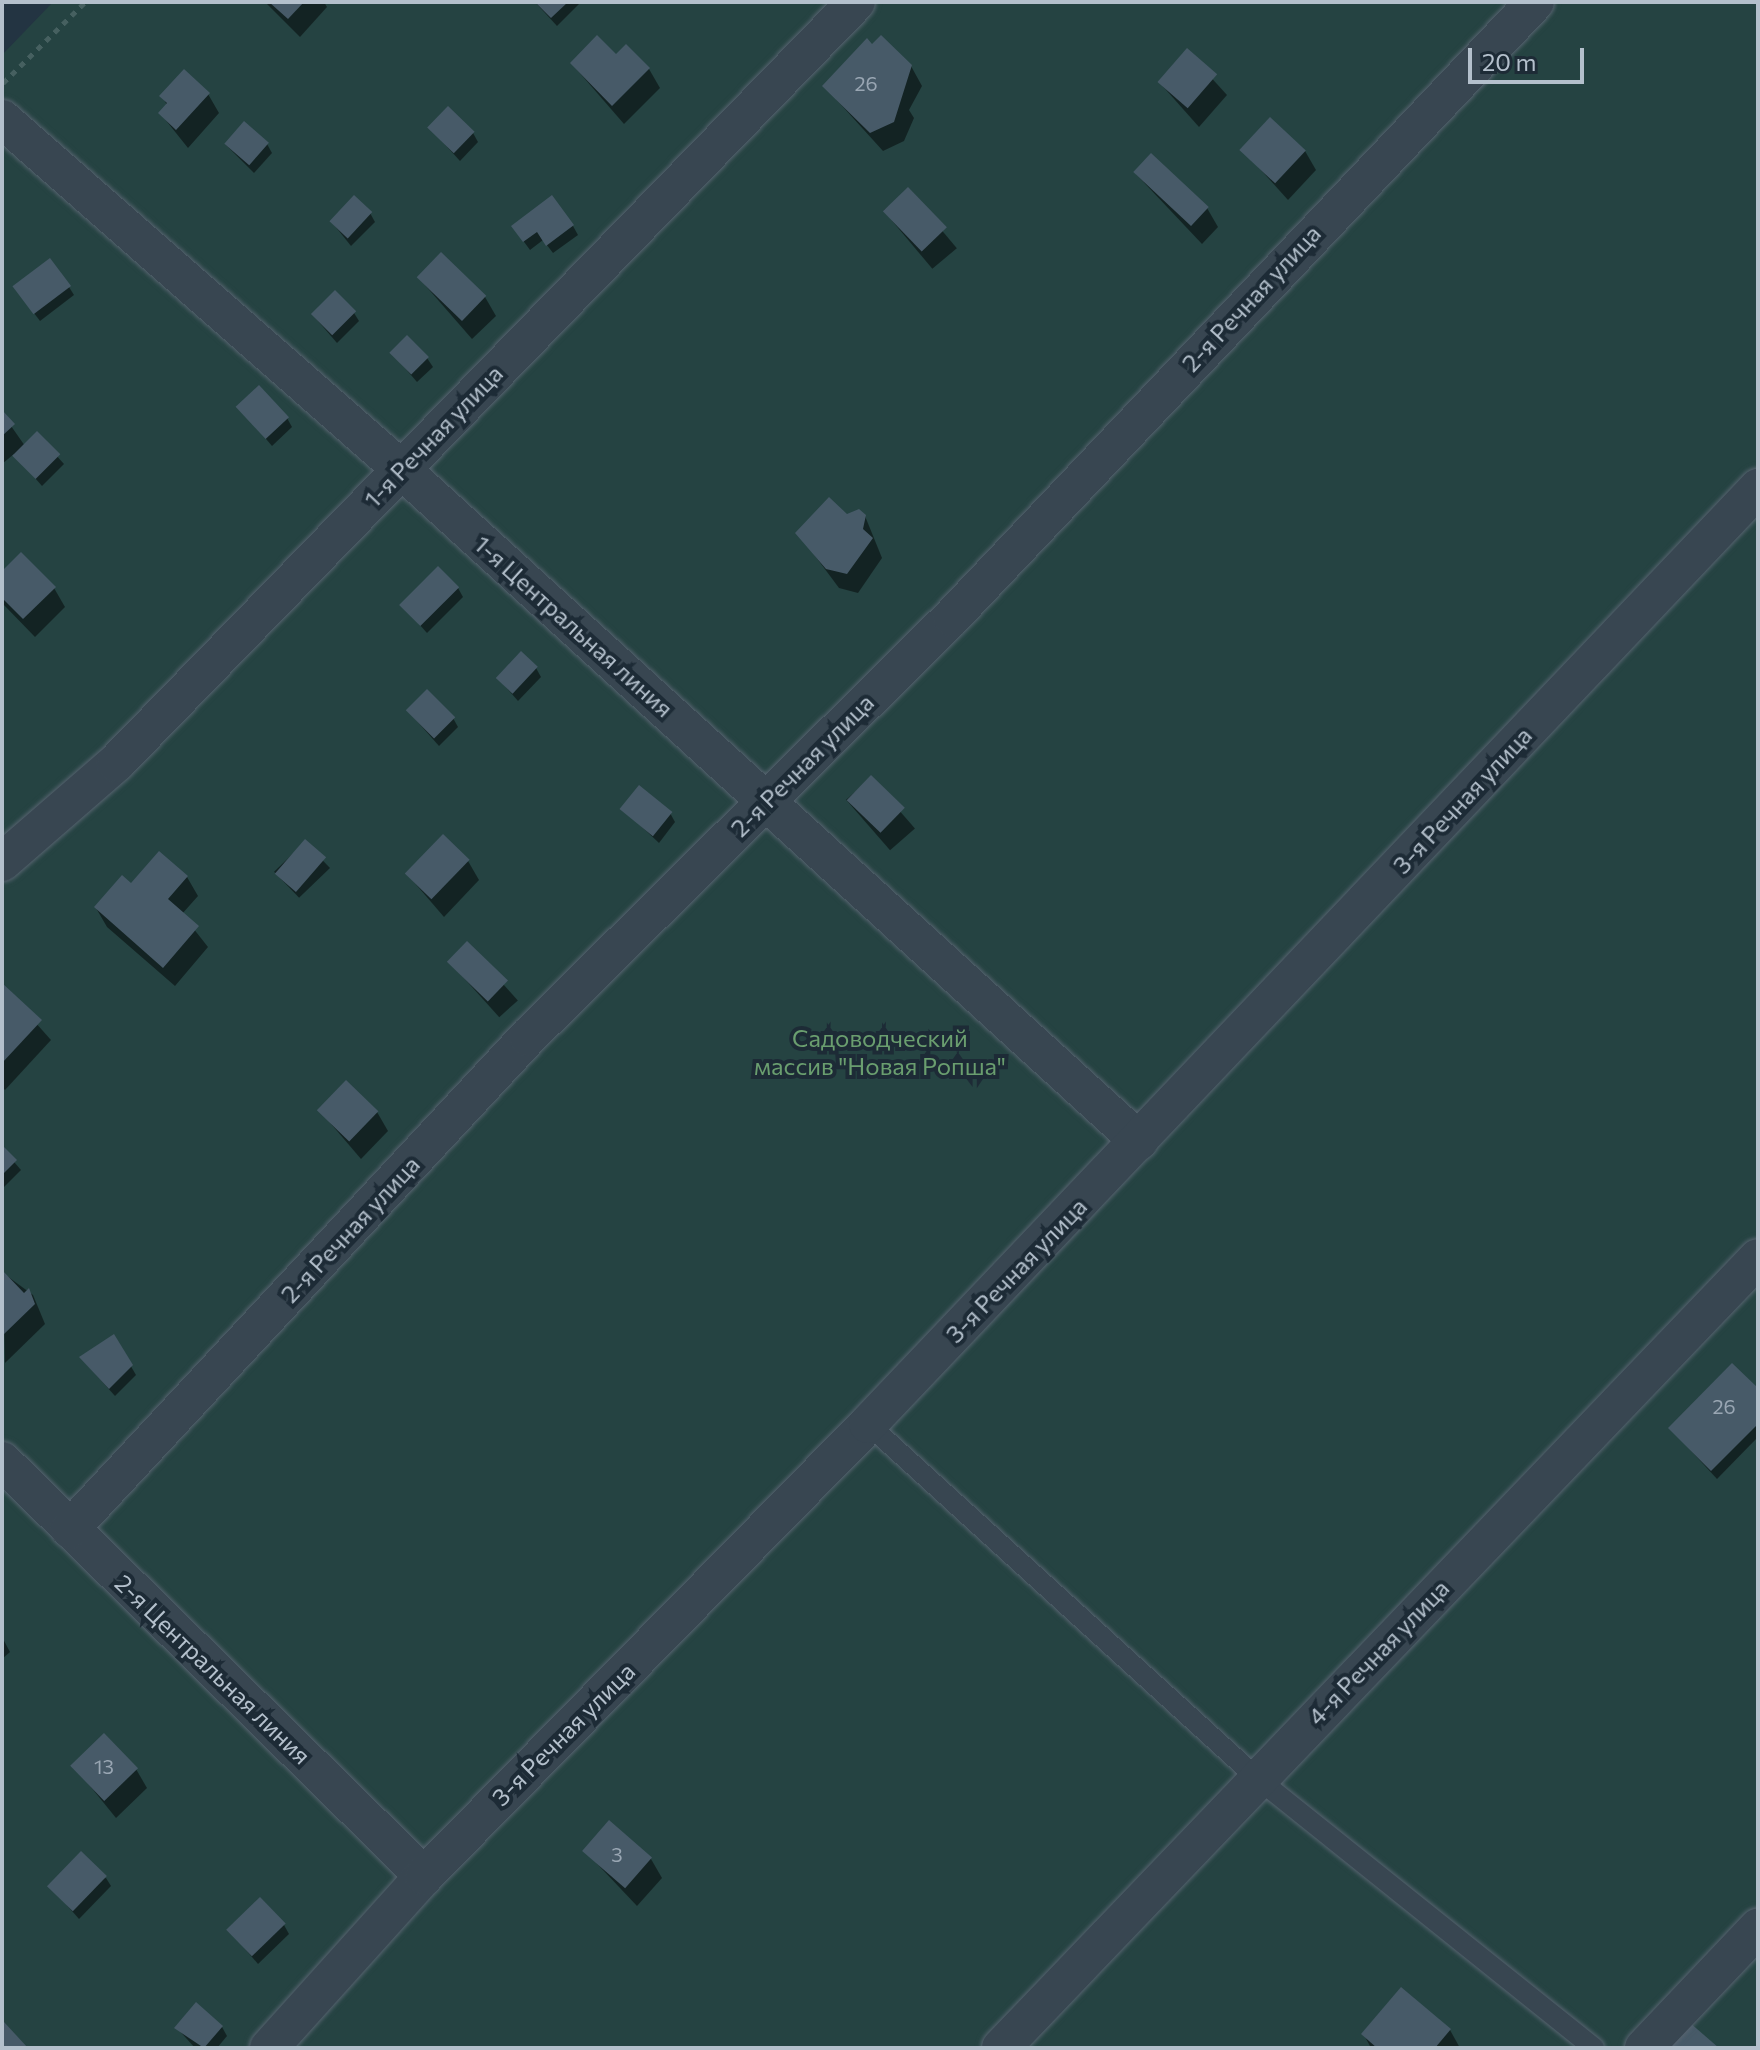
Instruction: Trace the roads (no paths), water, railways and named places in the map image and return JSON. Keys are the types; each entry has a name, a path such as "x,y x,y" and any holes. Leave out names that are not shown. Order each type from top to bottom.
{"street":[{"name":"1-я Речная улица","path":"2,862 116,763 856,2"},
{"name":"2-я Речная улица","path":"70,1529 528,1037 952,617 1535,2"},
{"name":"1-я Центральная линия","path":"2,119 401,469 1139,1141"},
{"name":"3-я Речная улица","path":"269,2048 424,1876 868,1424 1758,488"},
{"name":"4-я Речная улица","path":"1001,2048 1758,1258"},
{"name":"2-я Центральная линия","path":"2,1461 424,1876"},
{"path":"1644,2048 1758,1928"}],"lane":[{"path":"868,1424 1257,1778 1594,2048"}],"park label":[{"name":"Садоводческий массив \"Новая Ропша\"","path":"880,1052"}]}
